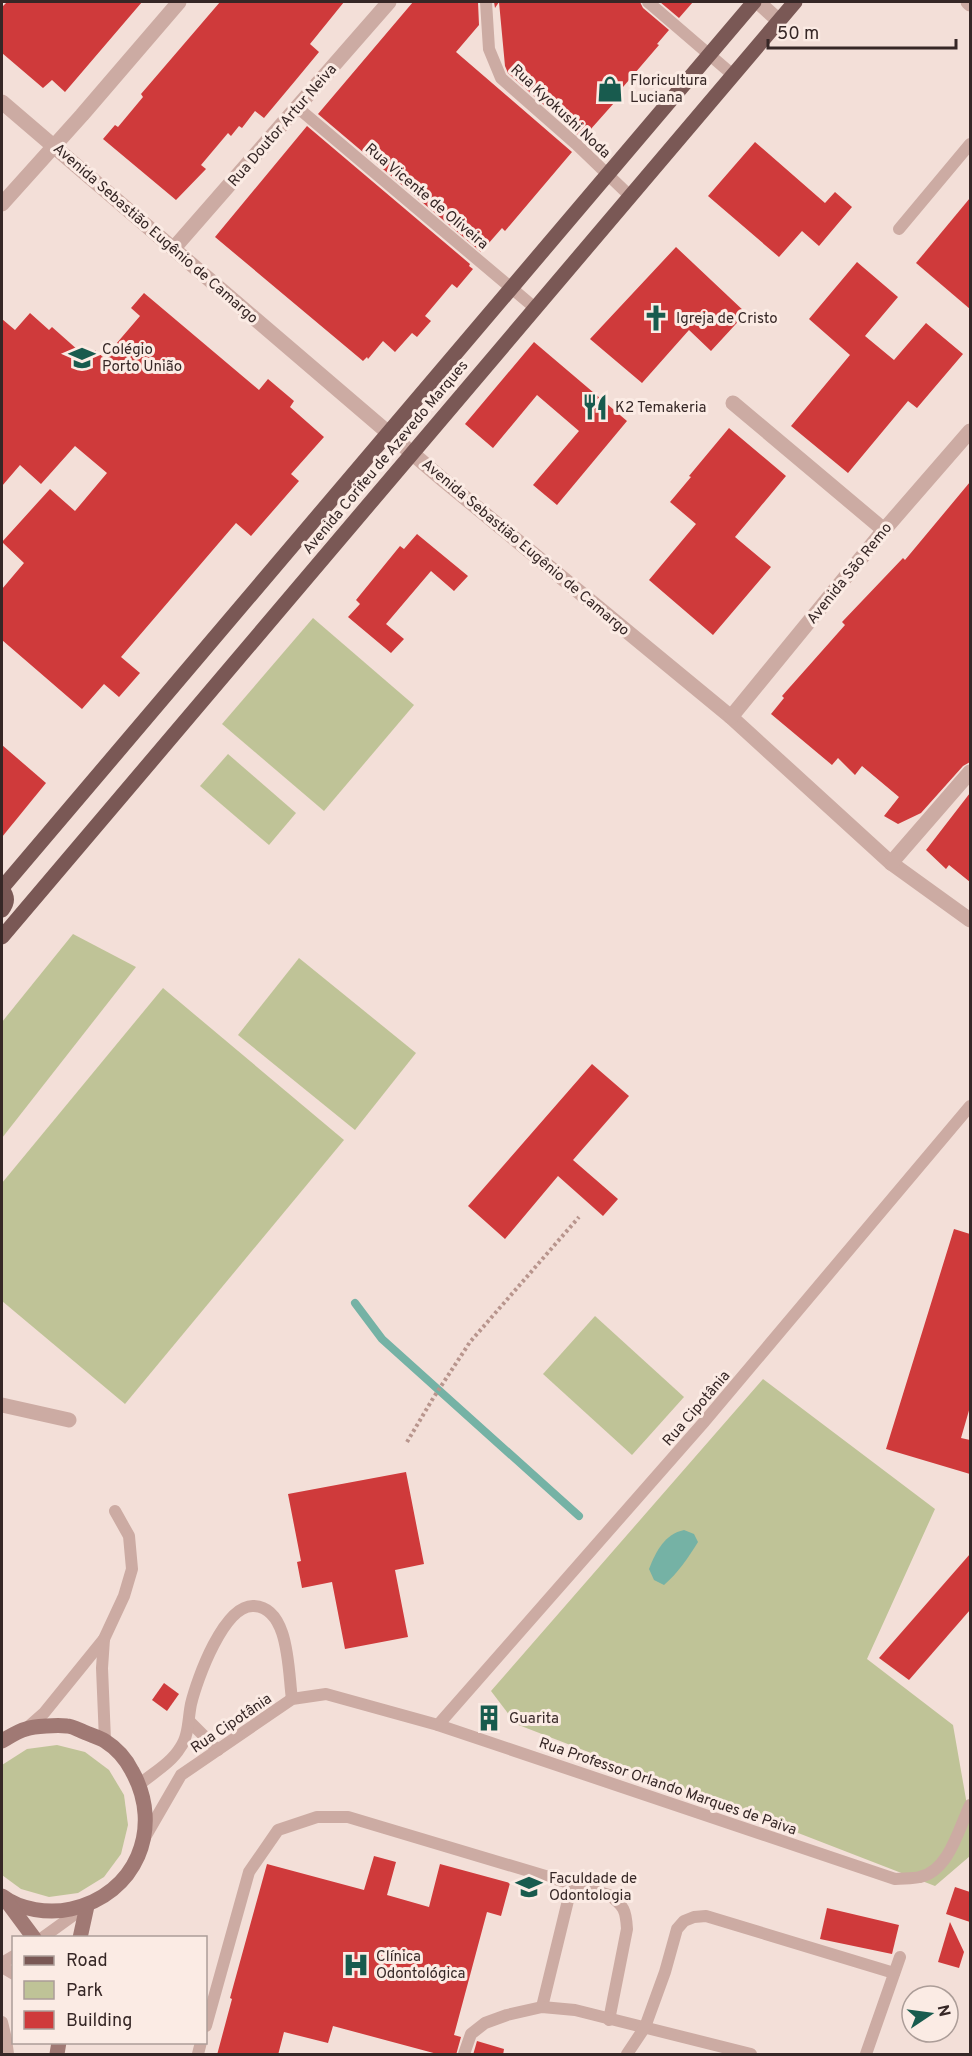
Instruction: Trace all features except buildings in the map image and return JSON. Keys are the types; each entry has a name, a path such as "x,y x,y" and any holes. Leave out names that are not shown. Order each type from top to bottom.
{"main road":[{"name":"Avenida Corifeu de Azevedo Marques","path":"2,888 606,175 756,2"},
{"name":"Avenida Corifeu de Azevedo Marques","path":"2,937 795,2"},
{"path":"2,888 7,896 7,904 2,910"}],"street":[{"path":"2,204 179,2"},
{"name":"Rua Doutor Artur Neiva","path":"174,248 389,2"},
{"path":"756,2 779,21"},
{"name":"Avenida Sebastião Eugênio de Camargo","path":"2,102 388,432 731,717 891,863 970,920"},
{"path":"733,403 884,530"},
{"name":"Avenida São Remo","path":"731,717 884,530 970,431"},
{"path":"891,863 970,772"},
{"path":"2,1405 69,1420"},
{"path":"2,1741 27,1728 68,1726 105,1740 126,1760 140,1784 146,1812 144,1839 137,1859 127,1876 112,1891 87,1906 59,1912 31,1910 3,1898"},
{"path":"3,1898 32,1936"},
{"path":"80,1936 87,1906"}],"lane":[{"name":"Rua Kyokushi Noda","path":"486,2 489,49 501,78 576,144 630,196"},
{"path":"648,2 733,75"},
{"name":"Rua Vicente de Oliveira","path":"298,108 535,308"},
{"path":"899,229 970,144"},
{"name":"Rua Cipotânia","path":"438,1725 704,1422 970,1106"},
{"path":"27,1728 44,1713 104,1639 124,1596 132,1569 129,1536 115,1511"},
{"name":"Rua Cipotânia","path":"140,1784 182,1747 191,1705 204,1663 232,1616 250,1606 263,1606 273,1613 280,1626 286,1648 292,1699 182,1775 144,1839"},
{"path":"104,1639 105,1740"},
{"name":"Rua Professor Orlando Marques de Paiva","path":"292,1699 326,1694 438,1725 895,1879 922,1877 938,1867 950,1853 970,1805"},
{"path":"189,1721 218,1750"},
{"path":"207,2022 249,1872 278,1830 317,1817 348,1817 609,1895 621,1904 626,1915 627,1929 609,2020"},
{"path":"542,2007 572,1884"},
{"path":"45,1936 87,1906"},
{"path":"627,2055 645,2027 665,1972 677,1929 684,1921 694,1917 706,1916 894,1973"},
{"path":"866,2055 900,1957"},
{"path":"464,2055 471,2034 486,2023 507,2015 542,2007 575,2010 751,2055"},
{"path":"2,2022 8,2055"}],"path":[{"path":"407,1442 470,1342 579,1217"}],"green space":[{"path":"313,618 414,705 324,811 222,724"},
{"path":"228,754 296,813 269,845 200,786"},
{"path":"73,934 136,967 2,1138 2,1022"},
{"path":"299,958 416,1053 355,1130 238,1035"},
{"path":"163,988 344,1140 125,1404 2,1301 2,1183"},
{"path":"595,1316 684,1397 632,1455 543,1374"},
{"path":"763,1379 935,1509 867,1659 953,1725 970,1822 970,1856 935,1886 516,1724 491,1691"},
{"path":"57,1745 85,1752 109,1770 124,1795 128,1825 121,1854 104,1877 78,1893 49,1897 21,1889 2,1875 2,1765 27,1749"}],"water":[{"path":"684,1530 694,1534 698,1542 664,1585 654,1580 649,1569 666,1539"}],"waterway":[{"path":"355,1303 382,1339 579,1516"}],"place":[{"name":"Floricultura Luciana","path":"610,89"},
{"name":"Igreja de Cristo","path":"656,318"},
{"name":"Colégio Porto União","path":"82,358"},
{"name":"K2 Temakeria","path":"595,407"},
{"name":"Guarita","path":"489,1718"},
{"name":"Faculdade de Odontologia","path":"529,1887"},
{"name":"Clínica Odontológica","path":"356,1965"}]}
